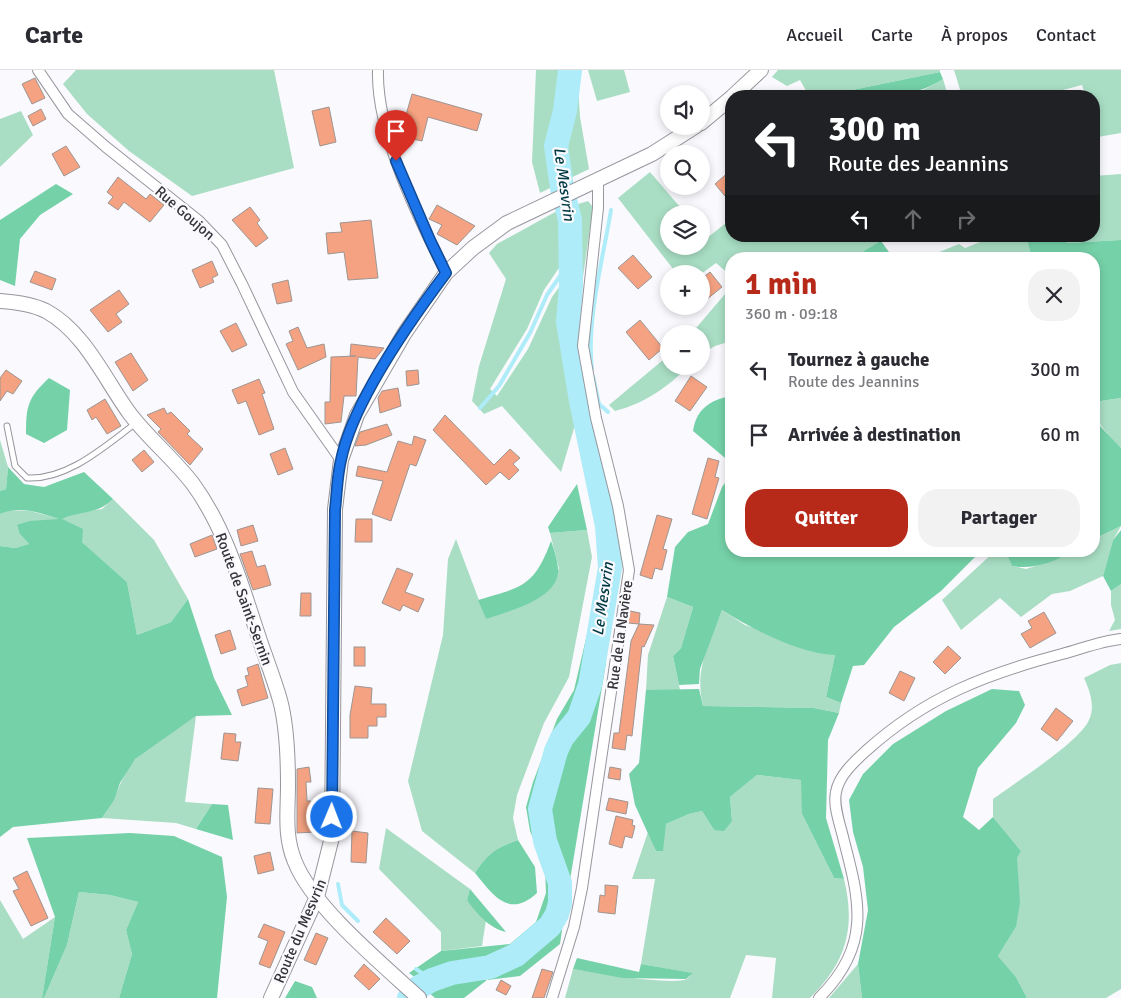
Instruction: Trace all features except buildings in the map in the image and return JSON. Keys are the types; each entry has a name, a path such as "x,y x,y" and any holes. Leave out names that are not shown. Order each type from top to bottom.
{"main road":[{"path":"740,90 761,70"},
{"path":"710,115 725,103"},
{"name":"Route du Mesvrin","path":"271,998 317,897 332,837 335,510 341,460 354,422 370,389 404,334 446,273 472,248 507,223 598,182 652,154 682,135"},
{"name":"Route de Saint-Sernin","path":"0,300 21,302 46,312 67,328 90,353 137,423 192,483 216,525 242,586 280,700 288,774 287,838 295,863 317,897 365,949 419,998"}],"street":[{"name":"Rue Goujon","path":"38,70 68,114 106,147 199,221 222,245 293,392 341,460"},
{"path":"378,70 384,124 396,161 446,273"},
{"name":"Rue de la Navière","path":"552,998 574,927 582,888 629,570 618,506 596,418 583,346 598,208 598,182"},
{"path":"819,998 848,963 858,922 857,889 838,816 836,792 849,766 888,731 928,704 967,684 1017,666 1121,640"}],"lane":[{"path":"7,426 15,466 28,478 42,478 72,467 137,423"}],"green space":[{"path":"76,70 274,70 294,168 192,196 129,151 87,114 63,84"},
{"path":"536,70 577,70 580,117 589,169 540,193 532,162"},
{"path":"588,70 624,70 630,92 597,101"},
{"path":"778,70 940,70 940,72 852,90 806,90 800,80 787,86 772,77"},
{"path":"954,70 1121,70 1121,133 1100,137 1100,90 1084,90 1082,85 1063,90 960,90"},
{"path":"940,72 943,79 919,90 852,90"},
{"path":"943,79 946,90 922,90"},
{"path":"21,111 33,135 0,167 0,119"},
{"path":"650,172 660,184 660,195 670,195 678,205 660,205 660,252 618,198"},
{"path":"1121,174 1121,240 1100,241 1100,176"},
{"path":"56,184 73,194 40,215 20,239 15,286 0,280 0,220"},
{"path":"588,201 593,207 575,333 575,205"},
{"path":"557,211 565,219 565,259 544,290 527,329 490,389 497,396 528,349 552,297 567,276 558,314 564,364 575,405 575,425 561,472 502,406 484,414 472,401 479,366 506,279 489,253 497,244"},
{"path":"725,224 725,242 881,242 865,252 725,252 725,271 716,263 710,267 710,265 670,265 662,255 710,255 710,236"},
{"path":"1121,240 1121,398 1100,401 1100,252 1030,252 1028,242 1068,243"},
{"path":"882,242 889,252 864,252"},
{"path":"980,242 1028,242 1030,252 939,252 959,244 965,248"},
{"path":"725,294 725,343 710,349 710,325 699,325 707,315 710,315 710,312"},
{"path":"660,362 660,375 679,375 664,388 636,404 615,411 609,405"},
{"path":"49,378 70,390 67,430 44,443 26,434 27,416 32,397"},
{"path":"725,397 725,458 693,431 694,424 700,413 713,402"},
{"path":"1121,398 1121,448 1100,423 1100,401"},
{"path":"1100,425 1121,448 1121,526 1100,536"},
{"path":"0,440 8,467 6,489 0,491"},
{"path":"8,467 24,484 44,487 84,472 113,499 101,508 62,519 83,529 82,542 127,582 137,635 171,622 188,599 214,678 232,715 196,716 135,759 120,783 114,800 102,818 13,827 0,837 0,546 15,548 29,544 19,533 17,525 29,521 59,519 37,512 22,510 7,511 0,514 0,491 6,489"},
{"path":"725,483 725,557 975,557 941,591 894,627 864,665 853,666 841,703 826,697 835,655 806,650 791,645 748,625 722,610 700,669 699,684 679,685 673,656 681,648 693,607 667,597 675,547 688,532 708,524"},
{"path":"577,484 587,530 550,533 548,527"},
{"path":"113,499 154,540 188,599 171,622 137,635 127,582 82,542 29,521 17,526 19,533 29,544 15,548 0,546 0,514 7,510 30,511 61,519 81,512 102,509"},
{"path":"1121,526 1113,540 1103,576 1070,591 1052,594 1021,617 1000,598 961,630 942,600 989,557 1008,557 1012,566 1026,569 1063,557 1100,557 1100,536"},
{"path":"587,530 592,557 569,677 544,723 517,795 513,818 518,840 493,852 475,873 422,831 408,781 443,635 448,559 456,539 486,619 559,569 550,533"},
{"path":"1121,530 1121,584 1111,591 1103,576 1113,540"},
{"path":"551,541 558,568 557,579 551,588 542,596 519,608 486,619 478,600 506,592 525,583 539,568"},
{"path":"1008,557 1062,557 1035,566 1012,566"},
{"path":"601,574 604,581 590,660 576,713 561,730 539,797 538,817 543,846 554,874 551,914 542,928 510,951 487,960 459,965 419,980 409,973 441,951 510,944 536,922 546,893 545,868 530,831 526,807 533,782 557,719 574,690"},
{"path":"1121,584 1121,629 1109,631 1115,620 1111,605 1111,591"},
{"path":"667,597 693,607 681,648 673,656 680,690 646,690 648,655"},
{"path":"722,610 745,625 835,655 826,697 841,703 839,713 814,708 703,706 700,681 704,657"},
{"path":"602,654 606,663 570,880 563,869 550,834 546,811 563,746 586,710"},
{"path":"1121,663 1121,989 1106,998 1027,998 1016,977 998,956 1016,927 1017,857 1021,851 993,817 993,799 1059,752 1081,731 1088,722 1092,711 1090,694 1084,678 1110,665"},
{"path":"699,689 703,706 814,708 839,713 828,740 826,818 844,879 834,878 802,814 801,780 757,775 730,797 732,821 724,831 714,830 702,811 689,814 666,824 663,851 656,851 635,805 629,774 639,763 646,690"},
{"path":"992,689 1019,691 1025,705 1016,723 978,768 963,817 979,830 993,817 1021,851 1017,858 1020,902 1016,927 998,956 1016,977 1027,998 862,998 858,964 868,910 863,867 853,832 849,800 863,774 893,744 946,711"},
{"path":"196,716 185,802 212,804 196,829 176,823 102,818 133,761"},
{"path":"757,775 802,780 802,814 834,878 844,879 849,914 845,944 840,958 822,985 810,998 772,998 776,958 746,955 730,998 565,998 573,969 666,981 679,981 690,976 692,973 641,964 655,879 632,879 648,832 656,851 666,824 689,814 702,811 714,830 732,820 730,797"},
{"path":"212,804 228,805 233,840 196,829"},
{"path":"386,828 470,889 467,900 486,920 482,946 441,951 441,932 379,869"},
{"path":"130,833 174,836 222,857 227,897 217,998 119,998 132,954 126,930 138,902 110,895 79,892 67,945 44,998 42,998 55,917 27,838"},
{"path":"518,840 535,867 537,893 527,901 510,904 495,896 475,873 493,852"},
{"path":"470,889 506,932 494,928 475,910 467,900"},
{"path":"79,892 110,895 138,902 126,930 132,954 119,998 44,998 67,945"},
{"path":"0,900 23,939 55,917 42,998 0,998"},
{"path":"563,923 560,944 520,976 487,980 538,947"},
{"path":"577,958 639,972 641,964 693,973 686,979 623,978 573,969"},
{"path":"858,964 862,998 829,998"},
{"path":"472,975 487,980 464,998 435,998 427,991"},
{"path":"295,981 312,987 317,998 285,998"}],"waterway":[{"name":"Le Mesvrin","path":"409,998 419,987 432,980 452,973 490,967 516,955 550,926 557,914 560,903 560,883 545,841 540,809 556,751 562,738 579,717 590,685 610,568 607,526 581,401 568,322 571,285 570,220 562,188 556,146 565,111 570,70"},
{"path":"592,369 591,331 593,311 611,210"},
{"path":"480,408 499,386 530,333 547,295 571,260"},
{"path":"593,376 599,404 608,412"},
{"path":"338,884 342,905 358,921"},
{"path":"416,969 432,980"}],"route":[{"path":"332,817 335,510 341,460 348,437 370,389 426,299 446,273 396,161"}]}
